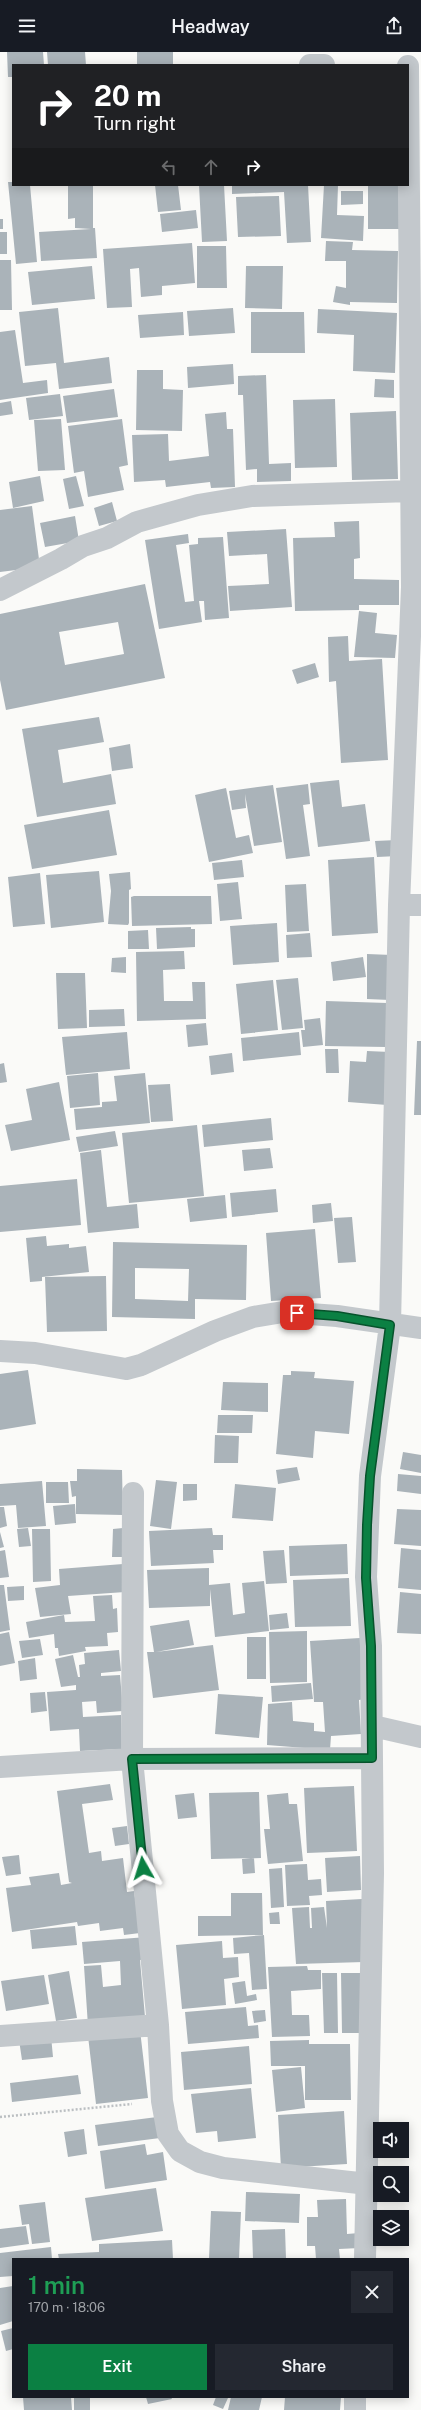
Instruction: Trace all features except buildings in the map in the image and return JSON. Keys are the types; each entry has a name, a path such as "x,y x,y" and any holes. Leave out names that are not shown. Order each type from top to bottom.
{"street":[{"path":"364,2258 368,2184 373,1873 373,1726 371,1646 366,1578 367,1525 370,1476 390,1325 399,906 412,587 410,62"},
{"path":"0,590 61,560 83,546 108,538 137,522 198,505 252,496 411,491"},
{"path":"399,906 421,905"},
{"path":"0,1351 35,1353 126,1369 142,1365 215,1331 253,1317 283,1312 337,1316 390,1325 421,1328"},
{"path":"133,1493 132,1759 158,2024 162,2102 168,2134 180,2151 200,2162 223,2168 284,2176 368,2184"},
{"path":"373,1726 421,1737"},
{"path":"0,1768 132,1759 372,1758"},
{"path":"0,2036 158,2024"},
{"path":"355,2398 355,2410"}],"path":[{"path":"0,2117 162,2102"}],"route":[{"path":"143,1868 132,1759 372,1758 373,1726 371,1646 366,1578 367,1525 370,1476 379,1398 390,1325 337,1316 297,1313"}]}
